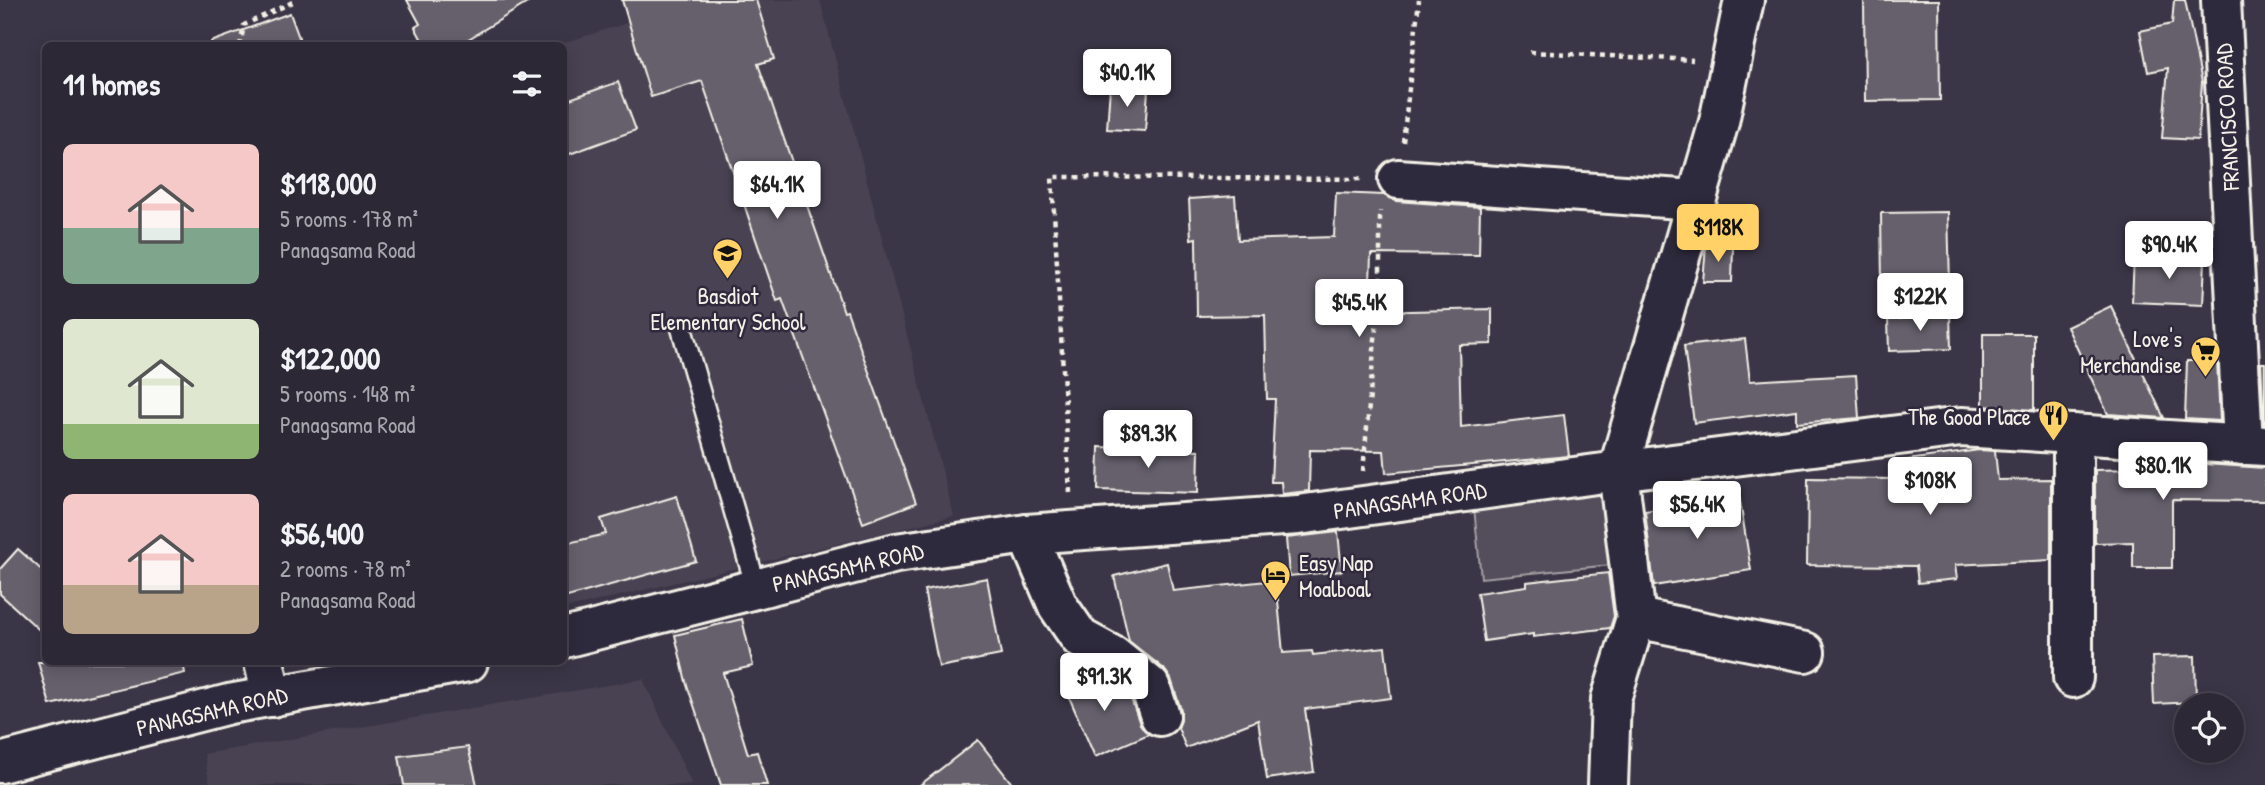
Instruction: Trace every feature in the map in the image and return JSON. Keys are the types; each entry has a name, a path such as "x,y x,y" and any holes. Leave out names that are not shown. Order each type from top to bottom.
{"street":[{"path":"1608,785 1611,699 1636,618 1618,471 1719,122 1745,0"},
{"name":"FRANCISCO ROAD","path":"2221,0 2254,445"},
{"path":"1390,179 1695,200"},
{"name":"PANAGSAMA ROAD","path":"567,638 756,587 896,553 1027,534 1298,515 1961,427 2254,445"},
{"path":"2073,434 2073,678"},
{"path":"1027,534 1058,606 1080,638 1113,656 1150,686 1160,716"},
{"path":"1636,618 1805,652"},
{"name":"PANAGSAMA ROAD","path":"0,763 229,704 268,679 433,665"}],"lane":[{"path":"682,330 756,587"}],"path":[{"path":"241,42 244,25 297,0"},
{"path":"1360,506 1390,179 1419,0"},
{"path":"1530,52 1731,61"},
{"path":"1072,531 1052,177 1390,179"}],"shaded area":[{"name":"Basdiot Elementary School","path":"700,0 820,0 954,516 567,608 567,42"},
{"path":"1614,482 1621,564 1481,578 1473,497"},
{"path":"643,679 692,785 210,785 204,754"}],"building":[{"path":"407,0 532,0 464,42 423,42 415,27 420,24"},
{"path":"622,0 756,0 774,59 758,64 844,312 847,311 916,503 863,523 782,299 777,301 702,81 651,97"},
{"path":"1864,0 1939,0 1940,100 1865,101"},
{"path":"2174,0 2185,0 2202,82 2198,140 2162,138 2168,68 2148,72 2140,31 2172,24"},
{"path":"290,13 301,42 211,42"},
{"path":"618,82 636,130 567,155 567,100"},
{"path":"1110,87 1148,90 1145,131 1107,129"},
{"path":"1336,193 1384,195 1396,201 1480,207 1479,255 1371,254 1369,312 1492,309 1492,344 1459,345 1461,427 1564,415 1569,456 1386,473 1384,451 1310,450 1309,491 1282,494 1281,482 1271,482 1275,399 1267,399 1265,315 1197,316 1196,238 1191,239 1189,199 1235,196 1238,240 1334,237"},
{"path":"1948,212 1950,284 1882,284 1881,213"},
{"path":"1706,245 1733,246 1732,282 1703,282"},
{"path":"2134,257 2205,260 2203,305 2132,302"},
{"path":"2111,306 2164,418 2108,414 2067,327"},
{"path":"1950,313 1951,349 1889,351 1888,320"},
{"path":"1983,334 2034,334 2034,410 1983,406"},
{"path":"1745,339 1750,381 1856,375 1859,418 1797,423 1797,410 1694,423 1684,346"},
{"path":"2187,361 2217,361 2220,421 2185,419"},
{"path":"2261,363 2265,363 2265,424 2264,424"},
{"path":"1099,447 1199,450 1198,493 1098,490"},
{"path":"1979,450 1995,451 1998,480 2051,479 2051,560 1955,565 1957,579 1918,583 1916,566 1807,565 1808,478 1896,479 1893,462"},
{"path":"2129,459 2265,468 2265,501 2172,500 2172,568 2133,568 2133,542 2095,543 2095,470 2134,469"},
{"path":"1739,495 1751,570 1654,586 1645,511"},
{"path":"677,496 696,561 567,597 567,543 606,534 601,519"},
{"path":"1338,532 1342,571 1289,576 1286,538"},
{"path":"18,549 42,570 42,632 0,594 0,569"},
{"path":"1167,563 1173,591 1276,580 1283,653 1312,651 1313,655 1385,647 1391,698 1305,709 1314,772 1267,779 1258,720 1186,748 1178,728 1181,710 1171,679 1164,669 1129,641 1114,576"},
{"path":"1608,573 1614,616 1610,628 1484,641 1477,593 1527,586 1527,582"},
{"path":"987,578 1001,655 939,667 924,590"},
{"path":"742,619 753,666 723,673 748,754 757,752 767,785 721,785 686,682 675,635"},
{"path":"2195,656 2196,693 2174,693 2174,703 2154,704 2152,657"},
{"path":"38,662 42,662 42,665 184,665 185,673 50,705"},
{"path":"1093,670 1131,699 1140,724 1149,734 1095,757 1063,683"},
{"path":"978,740 1013,785 920,785"},
{"path":"468,747 477,785 404,785 399,756"}],"place":[{"name":"Basdiot Elementary School","path":"728,281"},
{"name":"Love's Merchandise","path":"2205,378"},
{"name":"The Good Place","path":"2054,443"},
{"name":"Easy Nap Moalboal","path":"1276,602"}]}
